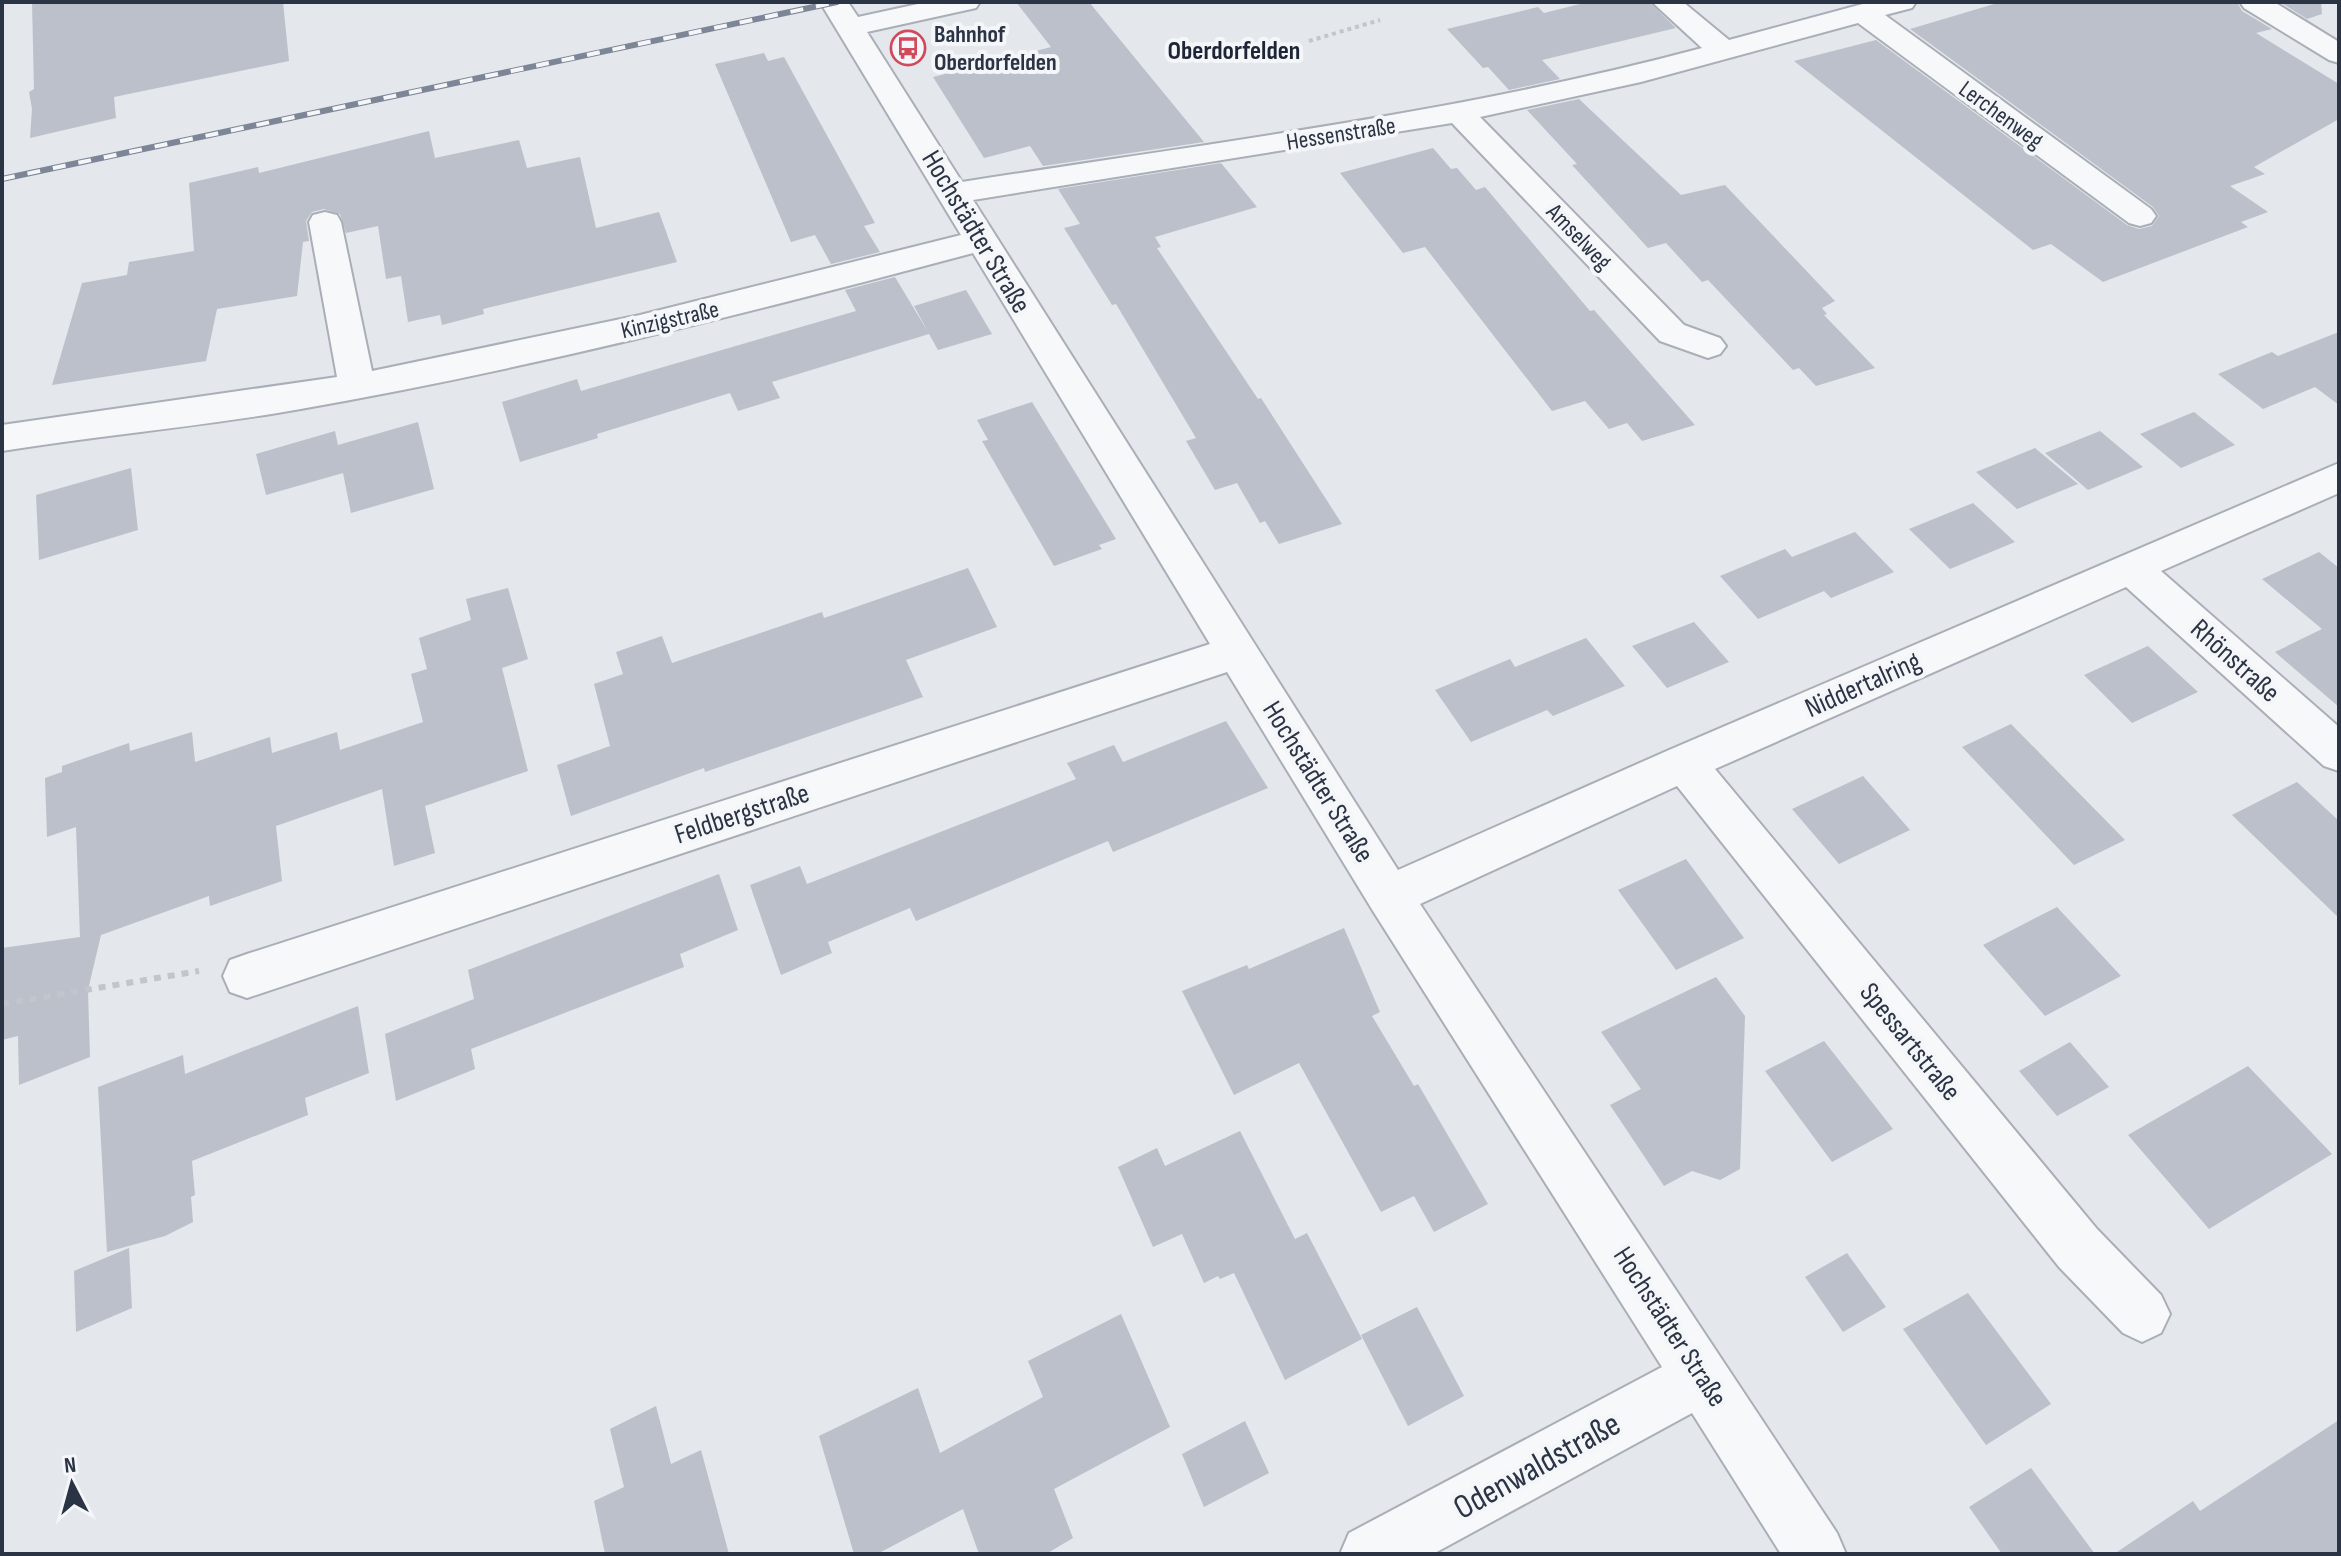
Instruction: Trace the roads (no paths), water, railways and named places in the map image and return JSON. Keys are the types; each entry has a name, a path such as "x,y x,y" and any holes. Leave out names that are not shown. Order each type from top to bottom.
{"street":[{"name":"Hochstädter Straße","path":"834,2 1389,896 1816,1554"},
{"path":"851,27 966,2"},
{"path":"1666,2 1714,43"},
{"path":"2254,2 2339,54"},
{"name":"Hessenstraße","path":"953,193 1459,113 1631,76 1714,43 1881,6"},
{"name":"Lerchenweg","path":"1881,6 2140,216"},
{"name":"Amselweg","path":"1459,113 1672,333 1708,346"},
{"path":"325,222 357,386"},
{"name":"Kinzigstraße","path":"2,438 230,408 357,386 704,312 981,240"},
{"name":"Niddertalring","path":"1389,896 1684,763 2339,477"},
{"name":"Rhönstraße","path":"2131,568 2339,753"},
{"name":"Feldbergstraße","path":"247,976 1237,652"},
{"name":"Spessartstraße","path":"1684,763 2078,1248 2142,1314"},
{"name":"Odenwaldstraße","path":"1370,1554 1446,1516 1702,1376"}],"railway":[{"path":"2,179 837,2"}],"place":[{"name":"Bahnhof Oberdorfelden","path":"908,48"}],"district":[{"name":"Oberdorfelden","path":"1234,51"}]}
